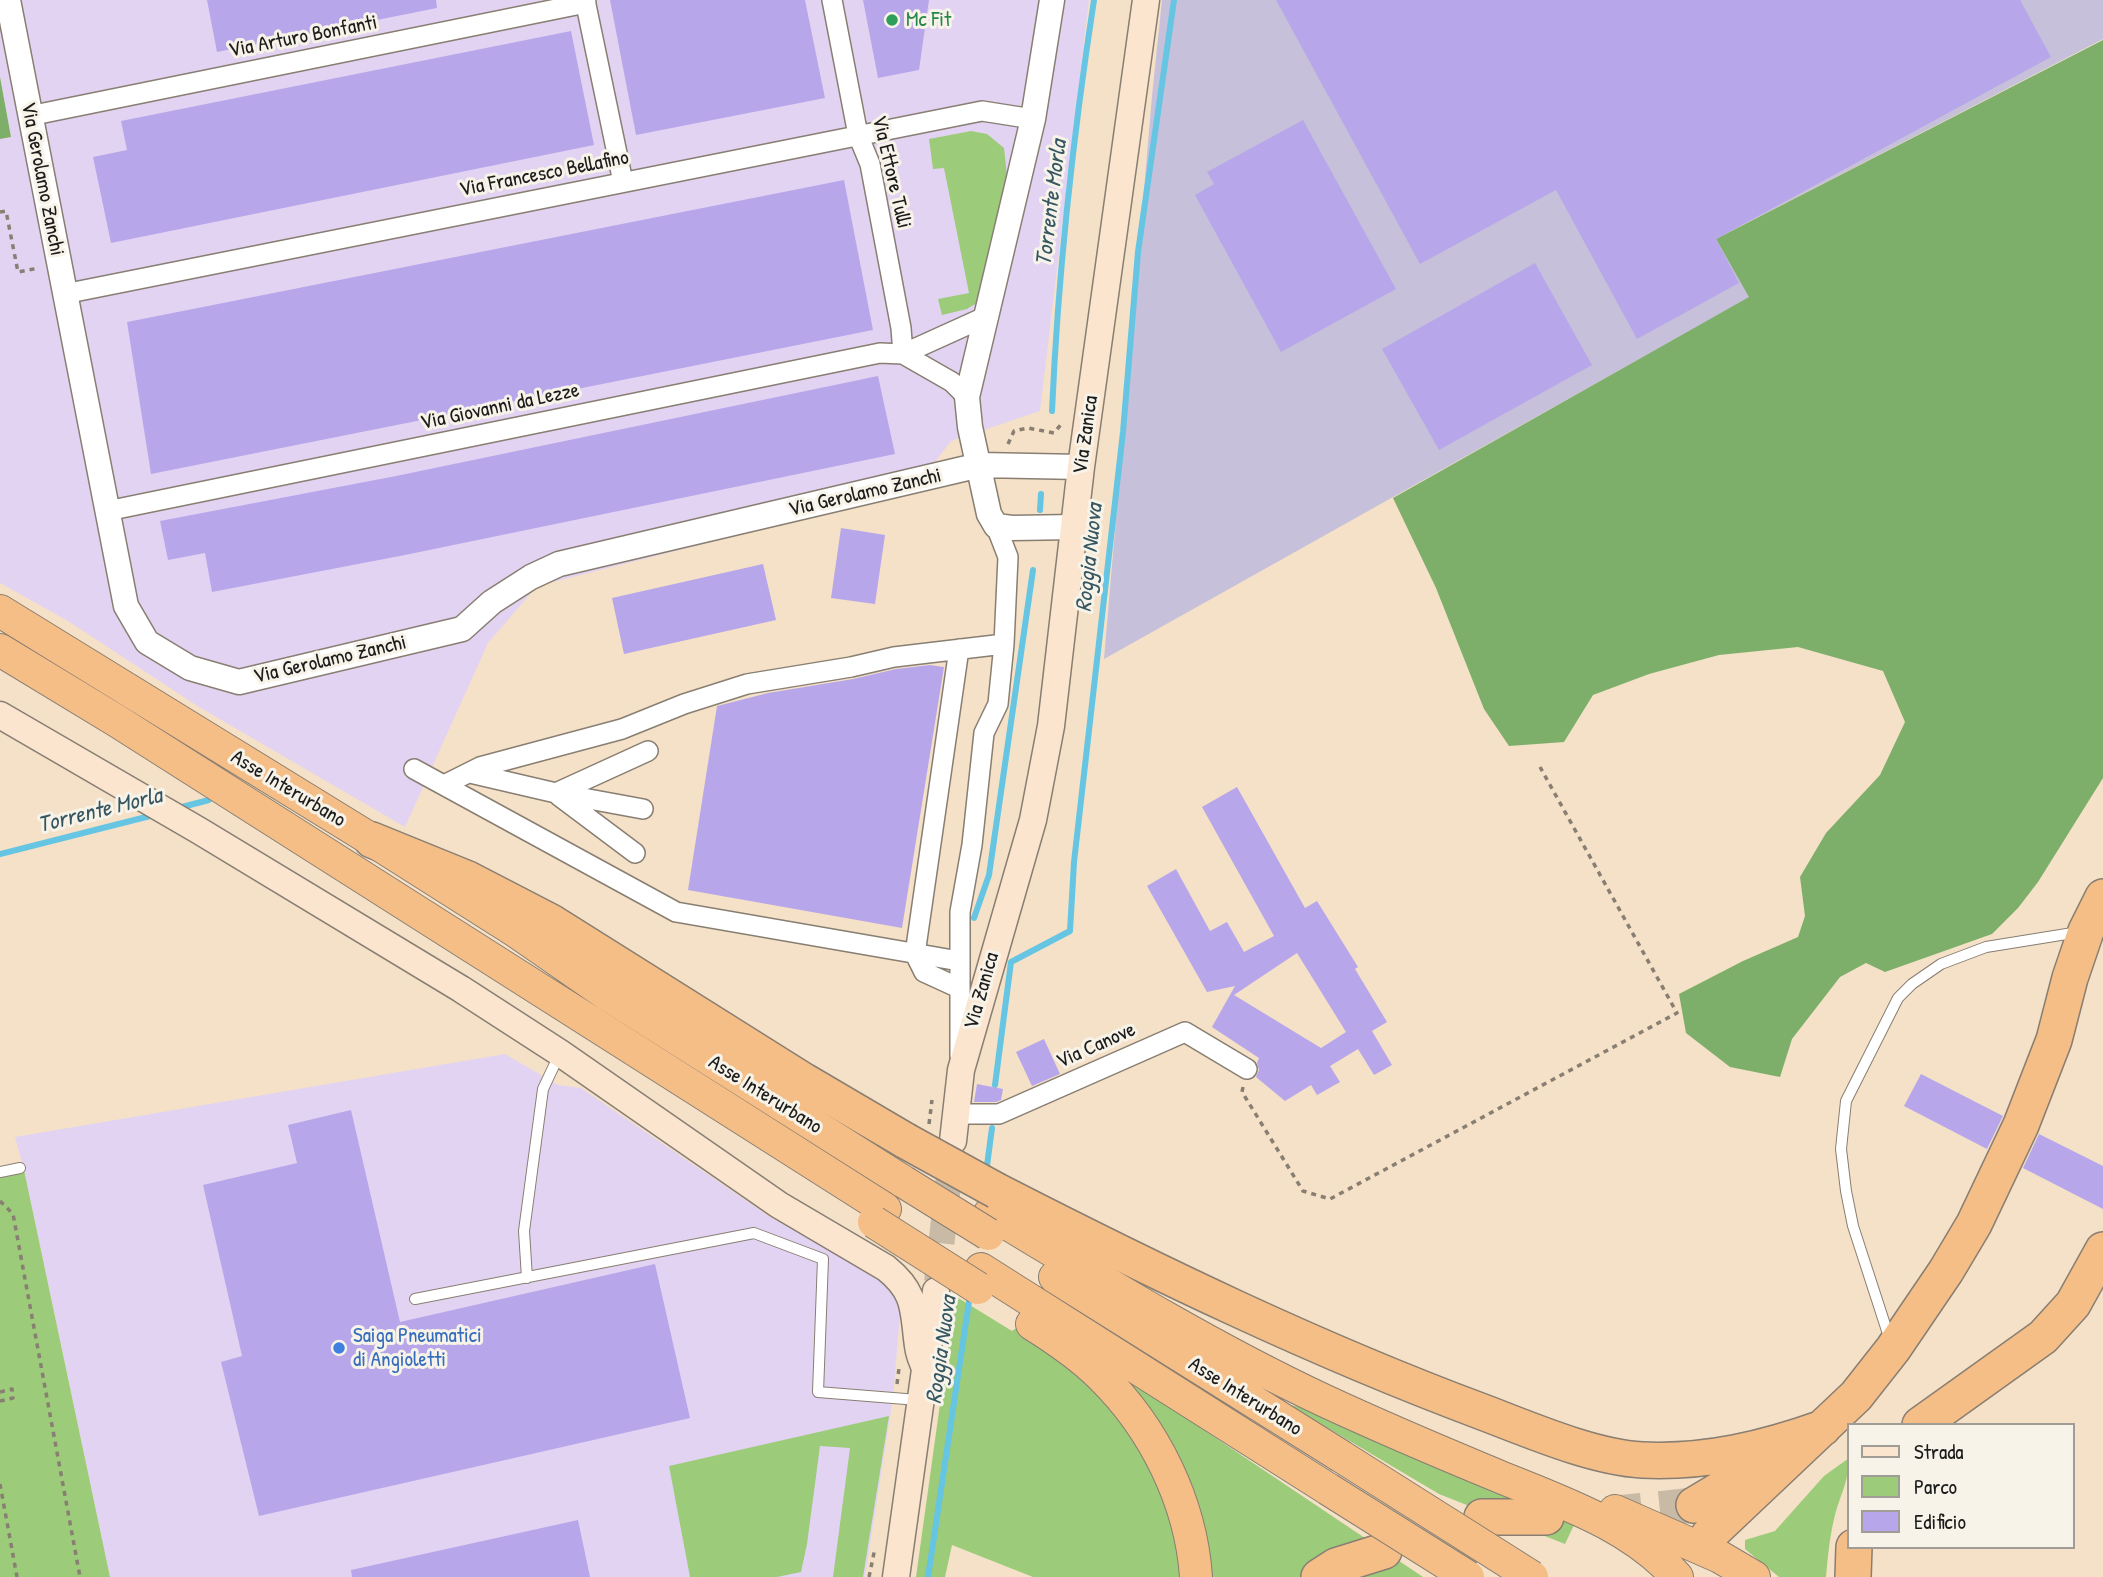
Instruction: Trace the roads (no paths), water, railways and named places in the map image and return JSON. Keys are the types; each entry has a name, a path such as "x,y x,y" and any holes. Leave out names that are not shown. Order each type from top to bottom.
{"highway":[{"name":"Asse Interurbano","path":"0,611 517,932 569,954 614,978 906,1162"},
{"name":"Asse Interurbano","path":"0,650 117,721 806,1160 879,1215 980,1279 1328,1489 1468,1577"},
{"path":"0,665 32,683 117,721"},
{"path":"372,840 468,878 551,922 804,1081 906,1162 1254,1368 1608,1524 1662,1560 1677,1577"},
{"path":"1701,1520 1823,1428 1856,1396 1893,1349 1946,1271 1974,1224 2021,1125 2054,1040 2070,978 2086,931 2103,897"},
{"name":"Asse Interurbano","path":"992,1213 1339,1455 1532,1577"},
{"path":"992,1213 1195,1291 1319,1346 1447,1398 1587,1449 1639,1460 1720,1457 1751,1451 1823,1428"},
{"path":"1923,1423 2043,1337 2073,1304 2103,1250"},
{"path":"980,1279 1099,1374 1136,1415 1152,1441 1178,1497 1188,1524 1196,1577"},
{"path":"1185,1329 1665,1532 1720,1557 1754,1577"},
{"path":"1482,1517 1546,1517"},
{"path":"1853,1577 1854,1549"},
{"path":"1319,1577 1336,1566 1384,1551"}],"main road":[{"name":"Via Zanica","path":"953,1141 979,1114 961,1070 1041,786 1051,726 1081,467 1146,0"},
{"path":"0,715 198,830 461,989 560,1053 779,1205 886,1268 898,1278 912,1300 918,1349 926,1372"},
{"path":"896,1577 936,1291"}],"street":[{"name":"Via Gerolamo Zanchi","path":"8,0 126,606 147,642 190,668 239,682 462,629 492,602 521,583 559,564 980,465 1081,467"},
{"name":"Via Ettore Tulli","path":"832,0 858,135 870,164 901,328 903,354"},
{"path":"1052,0 1033,119 967,397 970,427 989,514 996,526 1075,527"},
{"name":"Via Arturo Bonfanti","path":"29,116 586,2 623,182"},
{"name":"Via Francesco Bellafino","path":"64,294 982,111 1033,119"},
{"name":"Via Giovanni da Lezze","path":"107,511 880,353 903,354 987,316"},
{"path":"903,354 952,382 967,397"},
{"name":"Via Zanica","path":"961,1070 960,912 972,845 984,733 998,704 1004,644 1008,557 996,526"},
{"path":"444,785 480,768 622,729 684,704 747,684 931,652 1004,644"},
{"path":"959,649 915,954 924,972 959,988"},
{"path":"556,793 648,751"},
{"path":"414,769 676,912 959,961"},
{"path":"470,773 643,809"},
{"path":"556,793 635,853"},
{"name":"Via Canove","path":"979,1114 1185,1032 1247,1069"}],"lane":[{"path":"1893,1349 1853,1226 1846,1191 1841,1149 1846,1101 1898,998 1912,984 1941,964 1986,947 2086,931"},
{"path":"527,1278 524,1231 543,1088 560,1053"},
{"path":"0,1172 20,1168"},
{"path":"415,1299 754,1233 823,1259 818,1392 922,1401"}],"waterway":[{"name":"Torrente Morla","path":"1052,411 1067,205 1094,0"},
{"name":"Roggia Nuova","path":"995,1085 1011,962 1070,931 1074,862 1123,432 1138,252 1174,0"},
{"name":"Torrente Morla","path":"1040,510 1041,494"},
{"path":"974,918 989,875 1033,570"},
{"name":"Torrente Morla","path":"178,808 209,800"},
{"name":"Torrente Morla","path":"0,854 154,815"},
{"name":"Roggia Nuova","path":"986,1173 992,1128"},
{"name":"Roggia Nuova","path":"928,1577 970,1295"}],"tunnel":[{"path":"937,1282 952,1150"},
{"path":"1607,1514 1694,1505"}],"place":[{"name":"Mc Fit","path":"892,20"},
{"name":"Saiga Pneumatici di Angioletti","path":"339,1348"}]}
